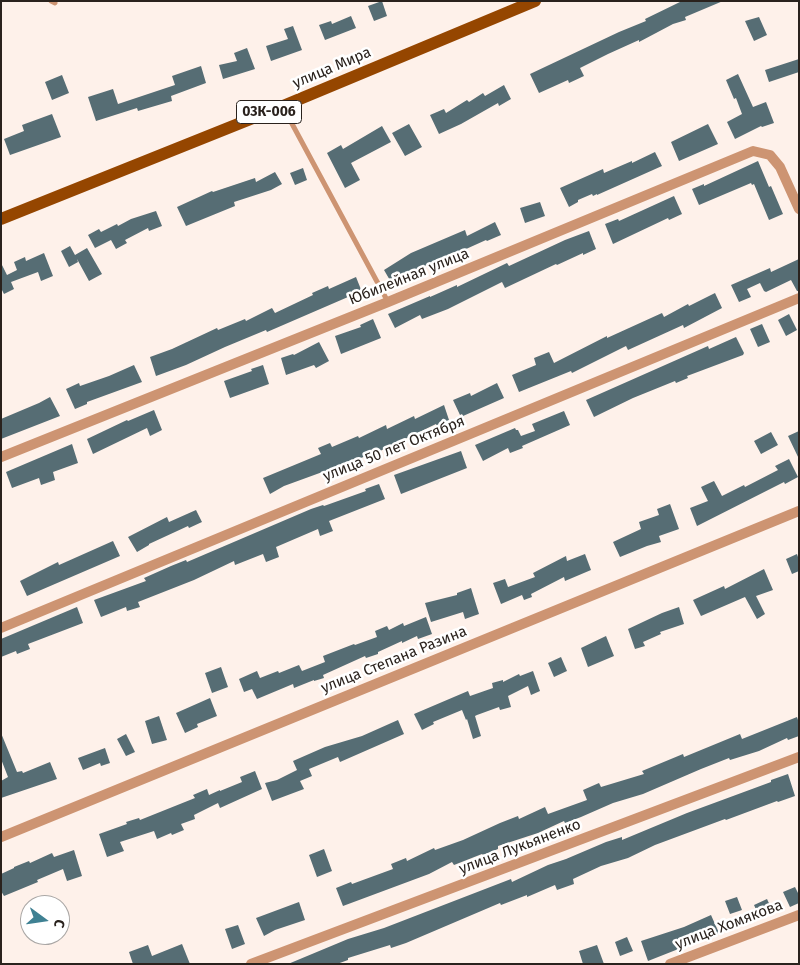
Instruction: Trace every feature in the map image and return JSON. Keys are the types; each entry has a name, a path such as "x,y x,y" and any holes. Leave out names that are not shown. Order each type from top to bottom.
{"main road":[{"name":"улица Мира","path":"1,219 283,106 534,1"}],"street":[{"name":"Юбилейная улица","path":"1,457 388,302 753,151 770,155 780,167 799,209"},
{"name":"улица 50 лет Октября","path":"1,628 799,298"},
{"name":"улица Степана Разина","path":"1,837 799,511"},
{"name":"улица Лукьяненко","path":"251,964 799,757"},
{"name":"улица Хомякова","path":"670,964 799,915"}],"lane":[{"path":"283,106 388,302"}],"building":[{"path":"382,1 387,16 374,21 368,6"},
{"path":"682,1 723,1 685,17 686,20 673,24 639,42 639,40 580,68 584,76 569,83 568,80 539,93 530,74 646,21 645,19"},
{"path":"351,16 356,28 325,40 319,25 331,21 332,24"},
{"path":"759,17 767,35 754,41 745,21"},
{"path":"293,26 302,50 271,61 266,46 288,39 284,29"},
{"path":"247,48 255,69 223,79 219,65 237,61 234,53"},
{"path":"799,59 799,72 769,82 765,70"},
{"path":"201,66 206,83 171,96 172,101 138,111 137,108 96,121 88,97 113,89 118,104 175,85 172,76"},
{"path":"738,74 753,107 766,102 774,123 761,126 735,139 727,122 742,114 726,80"},
{"path":"62,75 69,93 52,100 45,82"},
{"path":"504,85 511,99 499,106 498,103 439,134 430,115 444,109 446,113 467,100 469,102 483,93 485,96"},
{"path":"52,114 61,137 10,155 4,139 24,131 22,125"},
{"path":"409,124 422,147 405,156 392,133"},
{"path":"708,124 718,144 679,161 671,142"},
{"path":"382,126 391,142 351,163 360,180 345,188 327,153 341,145 343,149"},
{"path":"655,152 662,166 597,195 593,196 592,194 578,200 578,202 569,207 560,188 603,169 604,173"},
{"path":"758,161 783,214 769,220 754,184 752,185 751,183 699,205 692,189 704,184 704,186"},
{"path":"303,168 307,180 295,185 290,173"},
{"path":"275,172 282,184 271,190 234,202 235,206 186,226 177,207 212,191 255,178 256,182"},
{"path":"674,196 682,214 669,220 668,218 613,244 605,224 618,219 619,221"},
{"path":"540,202 545,216 525,223 520,208"},
{"path":"156,211 162,226 149,231 148,228 125,240 127,243 116,249 111,240 95,248 88,235 99,229 101,232 117,224 118,226 131,219"},
{"path":"495,222 501,235 455,254 455,252 391,282 384,270 411,253 465,230 467,236"},
{"path":"589,231 596,249 556,264 505,288 502,282 448,309 422,319 420,315 395,328 388,314 457,285 457,287 507,263 509,266"},
{"path":"70,246 75,255 87,248 102,274 89,281 77,259 78,262 69,267 61,251"},
{"path":"44,253 53,276 41,281 38,272 11,282 14,289 4,294 1,288 1,263 7,275 17,270 14,262 25,257 26,261"},
{"path":"799,259 799,291 797,291 791,280 766,292 760,283 747,289 751,297 739,302 731,285 770,268 771,272"},
{"path":"356,277 362,292 156,376 150,357 217,328 218,330 245,319 246,321 272,308 275,313 313,295 312,293 328,286 329,289"},
{"path":"715,293 722,308 684,328 683,325 628,350 626,346 572,373 571,371 519,392 512,375 536,365 534,358 549,352 554,363 607,336 607,338 662,313 664,317 688,304 689,306"},
{"path":"789,314 797,330 786,336 778,320"},
{"path":"373,319 381,338 341,354 335,336 361,327 360,325"},
{"path":"762,324 770,342 758,347 750,329"},
{"path":"736,337 744,353 743,355 687,376 688,378 676,383 675,381 633,398 594,417 586,400 708,346 709,349"},
{"path":"319,342 329,361 316,368 314,365 286,375 281,358 294,355"},
{"path":"134,365 142,382 87,402 87,404 75,409 66,389 79,383 80,386 109,376"},
{"path":"263,365 269,384 230,398 224,381"},
{"path":"497,383 504,398 463,416 462,414 460,415 453,400 470,393 471,396"},
{"path":"50,397 60,416 1,439 1,419"},
{"path":"444,405 449,420 437,426 436,424 380,451 284,486 270,494 263,478 321,454 318,448 330,443 332,447 358,436 359,438 386,425 387,429 414,416 415,419"},
{"path":"154,410 162,430 150,436 147,428 93,454 87,439 127,420"},
{"path":"564,411 570,425 510,453 508,448 483,461 475,445 515,428 521,436 535,431 532,424"},
{"path":"799,431 799,459 788,436"},
{"path":"771,432 778,445 761,454 754,441"},
{"path":"72,444 78,463 53,472 55,480 41,485 39,478 12,488 6,472"},
{"path":"461,451 467,468 401,494 394,475"},
{"path":"789,459 798,477 785,484 784,482 697,526 690,508 708,501 701,487 714,481 722,496 744,485 745,487 778,470 775,466"},
{"path":"379,484 385,499 329,521 333,531 320,536 318,529 276,547 279,557 266,562 263,554 235,565 234,561 194,580 138,602 140,607 127,611 126,607 101,617 94,600 146,581 144,578 171,566 186,560 187,562 311,509 366,491 365,489"},
{"path":"670,504 679,529 659,536 661,542 620,557 613,542 641,529 639,522 659,515 657,509"},
{"path":"196,510 202,522 189,528 188,526 149,544 137,552 128,537 167,517 169,522"},
{"path":"113,541 120,556 27,596 20,581 58,562 59,565"},
{"path":"585,554 591,570 565,581 564,577 531,594 532,597 524,600 522,595 501,604 493,583 505,579 508,587 535,577 533,573 566,556 567,561"},
{"path":"797,554 799,571 792,574 786,559"},
{"path":"764,569 773,590 756,596 765,614 757,619 745,597 701,616 693,600 724,586 725,589"},
{"path":"471,588 479,614 465,619 463,612 431,622 425,603 457,595 457,593"},
{"path":"77,607 83,623 28,644 30,649 17,654 16,651 1,657 1,639"},
{"path":"679,607 684,624 660,632 661,634 643,642 645,646 635,649 628,629"},
{"path":"426,617 432,634 418,639 417,636 402,643 402,641 378,652 378,654 366,658 365,656 323,675 324,678 294,688 293,684 257,699 252,689 244,692 239,679 257,671 260,678 299,665 302,671 325,662 323,656 377,637 375,631 387,626 389,630 403,623 404,626"},
{"path":"606,636 614,656 588,667 581,648"},
{"path":"561,657 567,671 554,677 548,663"},
{"path":"221,667 228,687 212,693 205,673"},
{"path":"533,671 540,691 531,695 528,686 508,696 511,707 500,710 499,707 475,716 481,736 473,739 462,710 433,722 434,724 422,730 414,714 468,691 470,696 493,688 492,683 503,680 503,682 519,674 520,676"},
{"path":"210,698 217,716 197,724 198,727 185,733 176,713"},
{"path":"159,716 167,740 152,744 145,721"},
{"path":"797,717 799,736 788,740 787,738 759,751 730,760 729,758 643,794 613,803 565,823 564,821 538,833 498,846 498,849 483,855 454,865 452,862 429,874 343,906 336,888 393,869 391,864 406,858 407,861 434,848 435,850 463,840 500,823 518,816 519,819 545,807 548,814 587,800 583,790 599,783 601,787 644,774 642,771 683,754 684,757 740,734 742,739"},
{"path":"398,720 404,734 340,762 338,757 309,769 312,776 300,781 304,789 272,801 265,783 277,780 297,770 293,761 325,747 362,736"},
{"path":"1,733 17,772 22,771 23,773 50,762 57,779 1,798 1,781 8,777 1,759"},
{"path":"126,734 135,752 126,756 117,739"},
{"path":"105,748 110,763 101,766 100,763 83,770 78,758"},
{"path":"255,771 262,789 220,808 218,803 194,815 195,819 181,824 184,830 172,835 171,833 157,839 154,831 120,842 124,851 107,857 99,834 127,824 126,822 139,818 140,820 195,798 193,795 207,789 209,795 220,791 242,782 240,777"},
{"path":"788,774 795,796 725,819 655,845 628,858 601,866 573,879 574,884 557,890 555,885 527,897 527,895 501,905 500,903 406,943 391,948 390,945 348,958 348,960 337,964 288,964 348,939 384,928 511,879 512,882 548,865 606,842 622,837 622,840"},
{"path":"324,849 332,871 317,877 309,855"},
{"path":"74,850 82,876 67,881 63,869 4,896 1,891 1,874 14,867 29,861 30,863 52,853 54,857"},
{"path":"795,887 799,895 799,903 790,907 783,892"},
{"path":"737,897 742,910 730,914 725,901"},
{"path":"767,899 773,912 760,918 754,905"},
{"path":"299,902 305,920 275,930 264,936 256,918"},
{"path":"711,915 719,933 648,961 641,941 684,927"},
{"path":"238,925 245,944 232,949 225,929"},
{"path":"627,937 633,951 620,956 615,942"},
{"path":"182,944 190,964 133,964 129,952 148,945 152,956"},
{"path":"597,945 604,964 583,964 579,951"}]}
